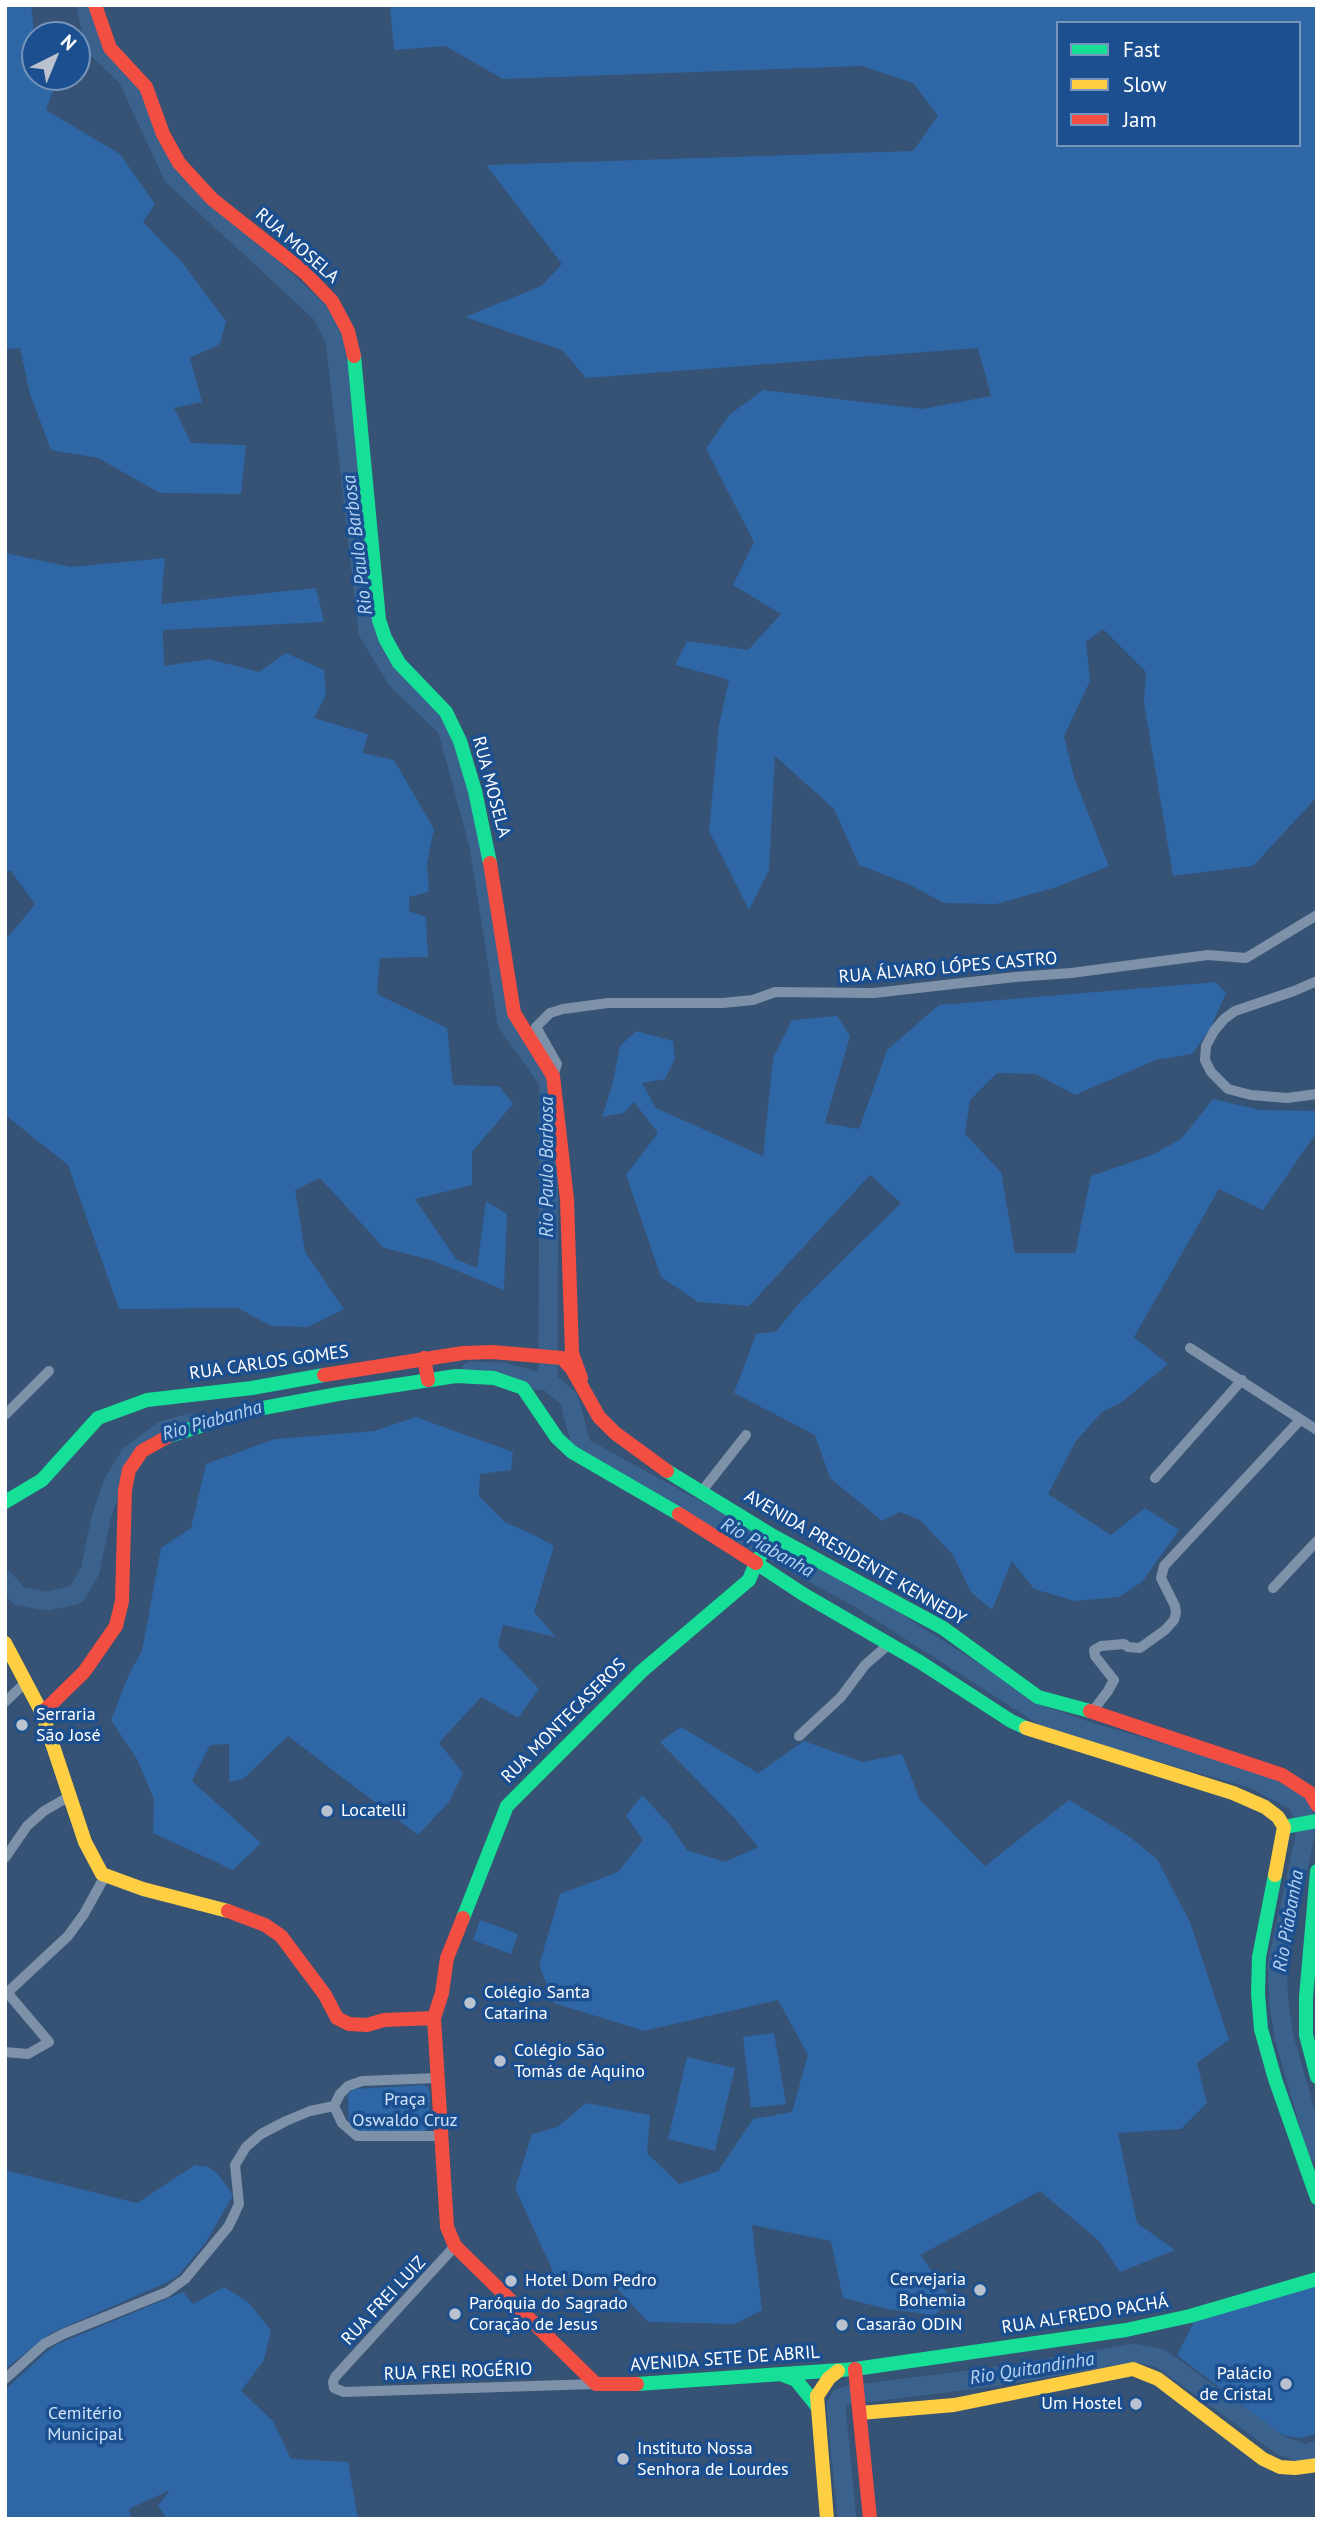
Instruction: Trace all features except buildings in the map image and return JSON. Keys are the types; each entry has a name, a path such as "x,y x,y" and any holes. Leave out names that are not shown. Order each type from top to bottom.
{"main road":[{"name":"RUA MOSELA","path":"95,5 110,48 146,87 163,134 179,163 212,199 304,272 332,301 348,331 354,354 379,620 385,638 399,663 446,712 460,741 475,791 487,847 514,1013 553,1076 567,1199 567,1356"},
{"name":"RUA CARLOS GOMES","path":"5,1502 42,1480 98,1418 135,1403 252,1388 424,1358 492,1352 518,1356 567,1356"},
{"name":"AVENIDA PRESIDENTE KENNEDY","path":"567,1356 599,1417 615,1433 679,1479 773,1536 943,1628 1038,1697 1167,1735 1282,1775 1310,1793 1317,1805"},
{"path":"424,1358 428,1380"},
{"path":"42,1713 84,1672 116,1626 122,1601 125,1490 129,1470 142,1451 171,1435 247,1411 338,1394 456,1376 494,1378 523,1388 557,1438 572,1452 685,1517 803,1594 1011,1721 1034,1732 1061,1738 1233,1793 1265,1807 1278,1817 1284,1827 1259,1956 1261,2029 1275,2079 1317,2198"},
{"name":"RUA MONTECASEROS","path":"454,2246 447,2227 434,2018 442,1993 447,1958 507,1806 642,1671 749,1580 773,1536"},
{"path":"5,1643 42,1713 85,1842 105,1876 143,1889 235,1913 265,1925 281,1936 299,1958 325,1995 337,2018 349,2024 367,2025 384,2020 434,2018"},
{"path":"1284,1827 1317,1821"},
{"path":"1317,1871 1306,1997 1306,2035 1317,2077"},
{"path":"454,2246 596,2384"},
{"name":"RUA ALFREDO PACHÁ","path":"856,2375 1159,2324 1317,2278"},
{"path":"860,2412 954,2405 1133,2369 1158,2379 1263,2459 1280,2467 1317,2465"},
{"path":"827,2519 817,2396 838,2371"},
{"name":"AVENIDA SETE DE ABRIL","path":"596,2384 642,2384 838,2371 856,2375"},
{"path":"783,2375 796,2381 817,2406"},
{"path":"856,2375 870,2519"}],"street":[{"name":"RUA ÁLVARO LÓPES CASTRO","path":"553,1076 557,1065 536,1027 550,1013 563,1009 608,1003 743,1001 775,992 874,993 1208,956 1246,958 1317,915"},
{"path":"1317,981 1235,1011 1214,1031 1206,1046 1205,1060 1210,1072 1228,1089 1251,1095 1287,1098 1317,1094"},
{"path":"1190,1348 1317,1430"},
{"path":"5,1415 49,1371"},
{"path":"1155,1478 1242,1380"},
{"path":"1092,1713 1114,1680 1095,1656 1094,1650 1101,1646 1124,1644 1140,1648 1174,1620 1175,1606 1161,1578 1164,1566 1300,1420"},
{"path":"702,1491 746,1435"},
{"path":"1273,1588 1317,1541"},
{"path":"799,1736 841,1697 865,1665 888,1644"},
{"path":"5,1702 27,1681"},
{"path":"5,1858 27,1826 44,1811 70,1796"},
{"path":"5,2052 28,2054 49,2042 7,1991 68,1936 105,1876"},
{"path":"5,2379 44,2344 63,2333 167,2292 185,2279 228,2227 239,2204 235,2165 246,2147 261,2134 286,2121 334,2106 348,2086 362,2081 438,2078"},
{"path":"334,2106 342,2123 356,2136 442,2136"},
{"name":"RUA FREI LUIZ","path":"335,2377 454,2246"},
{"name":"RUA FREI ROGÉRIO","path":"335,2377 332,2382 334,2388 344,2392 596,2384"}],"green space":[{"path":"5,5 31,5 33,21 21,21 21,91 53,91 46,110 120,154 155,204 143,222 182,262 226,321 220,344 190,358 202,402 174,408 191,443 246,445 241,494 160,493 98,458 51,450 30,394 20,348 5,349"},
{"path":"390,5 1317,5 1317,797 1253,866 1173,876 1144,703 1146,672 1103,629 1086,642 1090,681 1064,736 1074,777 1109,866 1057,887 996,904 944,903 908,884 859,865 834,809 775,756 769,870 749,910 709,831 719,725 729,680 675,665 687,641 748,650 781,614 733,585 754,542 706,449 729,415 763,390 922,409 991,396 978,348 586,378 562,350 465,317 541,286 562,264 486,165 913,151 938,116 913,83 862,66 503,79 445,46 394,50"},
{"path":"5,553 71,567 165,558 161,604 316,588 324,622 163,630 164,666 209,659 259,672 286,653 324,670 326,695 314,718 368,734 363,753 394,760 434,829 427,863 429,892 409,897 409,911 426,917 428,957 380,958 377,994 447,1028 453,1085 499,1086 513,1104 472,1152 472,1185 415,1199 456,1259 477,1268 486,1201 507,1214 504,1290 431,1260 384,1248 320,1178 295,1190 305,1252 344,1309 308,1327 271,1326 238,1308 119,1309 68,1165 5,1115 5,937 9,936 35,904 11,871 5,871"},
{"path":"1216,982 1226,993 1210,1029 1192,1054 1156,1060 1075,1095 1036,1074 997,1073 970,1100 965,1134 1001,1172 1015,1253 1075,1253 1091,1176 1152,1155 1181,1139 1213,1099 1260,1110 1317,1111 1317,1132 1263,1210 1219,1189 1134,1337 1168,1364 1122,1402 1102,1412 1076,1441 1048,1494 1111,1535 1145,1508 1179,1530 1142,1582 1119,1597 1075,1601 1034,1589 1012,1561 992,1610 971,1592 953,1555 920,1520 900,1512 882,1521 830,1478 815,1435 734,1393 756,1334 776,1331 801,1301 901,1203 870,1175 749,1306 698,1302 661,1277 626,1175 658,1133 634,1102 624,1113 602,1117 620,1046 636,1031 673,1041 675,1059 665,1079 642,1083 656,1108 763,1156 773,1058 792,1020 837,1016 850,1036 825,1123 859,1129 887,1050 939,1005"},
{"path":"416,1417 513,1452 511,1470 480,1474 479,1496 505,1522 554,1546 534,1612 556,1637 503,1625 498,1646 539,1689 518,1718 481,1697 439,1743 463,1773 449,1802 418,1835 288,1736 243,1779 229,1782 229,1744 210,1745 192,1781 261,1843 233,1870 153,1833 154,1799 137,1759 111,1720 129,1674 142,1651 161,1548 191,1528 206,1464 275,1439 374,1431"},
{"path":"681,1727 758,1773 804,1741 863,1762 902,1754 920,1800 985,1866 1069,1800 1127,1835 1157,1859 1190,1922 1229,2040 1197,2063 1207,2103 1181,2129 1118,2133 1137,2223 1175,2250 1120,2272 1099,2241 1040,2191 920,2255 951,2298 935,2315 887,2309 843,2298 831,2241 752,2225 762,2310 735,2324 648,2322 611,2282 555,2276 515,2188 532,2134 557,2127 586,2103 650,2115 647,2153 679,2184 718,2171 753,2119 792,2112 808,2055 778,2000 644,2031 554,2003 539,1965 560,1894 618,1872 643,1840 626,1816 642,1795 669,1824 687,1850 725,1862 758,1847 736,1820 660,1742"},
{"path":"480,1920 518,1934 511,1954 473,1940"},
{"path":"774,2033 786,2104 751,2108 743,2037"},
{"path":"687,2057 735,2068 715,2151 668,2139"},
{"name":"Praça Oswaldo Cruz","path":"423,2085 428,2087 430,2092 427,2130 412,2134 360,2132 349,2125 348,2095 353,2089"},
{"path":"195,2165 208,2167 217,2173 233,2195 206,2242 179,2275 51,2333 5,2369 5,2170 137,2203"},
{"path":"1317,2286 1317,2434 1301,2438 1286,2436 1276,2431 1177,2355 1195,2320"},
{"name":"Cemitério Municipal","path":"224,2287 248,2302 271,2330 264,2360 241,2391 273,2421 291,2459 348,2462 358,2519 167,2519 158,2506 170,2490 129,2509 131,2519 5,2519 5,2390 58,2344 183,2292 193,2304"}],"waterway":[{"name":"Rio Paulo Barbosa","path":"86,5 94,46 127,77 173,176 321,313 335,340 368,632 397,680 447,728 479,846 507,1023 549,1082 548,1381"},
{"name":"Rio Piabanha","path":"471,1371 502,1372 548,1381 569,1399 582,1447 862,1600 1043,1716 1254,1779 1296,1802 1304,1816 1305,1836 1277,1966 1279,2004 1284,2037 1317,2152"},
{"name":"Rio Piabanha","path":"5,1580 19,1596 47,1601 76,1595 90,1571 101,1518 113,1483 130,1455 162,1431 190,1423"},
{"name":"Rio Quitandinha","path":"847,2519 836,2406 840,2398 1001,2376 1134,2353 1160,2358 1282,2446 1306,2454 1317,2450"}],"traffic: fast":[{"path":"354,356 379,620 385,638 399,663 446,712 460,741 475,791 490,863"},
{"path":"5,1502 42,1480 98,1418 147,1400 252,1388 324,1375"},
{"path":"169,1436 247,1411 338,1394 456,1376 494,1378 523,1388 557,1438 572,1452 679,1514"},
{"path":"667,1471 773,1536 943,1628 1038,1697 1090,1711"},
{"path":"463,1918 507,1806 642,1671 749,1580 773,1536"},
{"path":"756,1563 1026,1728"},
{"path":"1284,1827 1317,1821"},
{"path":"1317,1871 1306,1997 1306,2035 1317,2077"},
{"path":"1275,1875 1259,1957 1261,2029 1275,2079 1317,2198"},
{"path":"637,2384 855,2369 1126,2330 1190,2316 1317,2279"},
{"path":"783,2375 796,2380 817,2406"}],"traffic: slow":[{"path":"5,1643 42,1713 85,1842 102,1874 143,1889 228,1911"},
{"path":"1026,1728 1233,1793 1265,1807 1278,1817 1284,1827 1275,1875"},
{"path":"860,2413 954,2405 1133,2369 1158,2379 1263,2459 1280,2467 1317,2465"},
{"path":"827,2519 817,2396 829,2378 838,2371"}],"traffic: jam":[{"path":"95,5 110,48 146,87 163,134 179,163 212,199 304,272 332,301 348,331 354,356"},
{"path":"490,863 514,1013 553,1076 567,1199 572,1353 581,1378"},
{"path":"324,1375 463,1353 492,1352 562,1358 572,1369 599,1417 615,1433 667,1471"},
{"path":"424,1358 428,1380"},
{"path":"42,1713 84,1672 116,1626 122,1601 125,1490 129,1470 142,1451 169,1436"},
{"path":"679,1514 756,1563"},
{"path":"1090,1711 1282,1775 1310,1793 1317,1805"},
{"path":"228,1911 265,1925 281,1936 325,1995 337,2018 349,2024 367,2025 384,2020 434,2018 442,1993 447,1958 463,1918"},
{"path":"434,2018 447,2227 455,2246 596,2384 637,2384"},
{"path":"855,2369 870,2519"}],"place":[{"name":"Serraria São José","path":"22,1725"},
{"name":"Locatelli","path":"327,1811"},
{"name":"Colégio Santa Catarina","path":"470,2003"},
{"name":"Colégio São Tomás de Aquino","path":"500,2061"},
{"name":"Hotel Dom Pedro","path":"511,2281"},
{"name":"Cervejaria Bohemia","path":"980,2290"},
{"name":"Paróquia do Sagrado Coração de Jesus","path":"455,2314"},
{"name":"Casarão ODIN","path":"842,2325"},
{"name":"Palácio de Cristal","path":"1286,2384"},
{"name":"Um Hostel","path":"1136,2404"},
{"name":"Instituto Nossa Senhora de Lourdes","path":"623,2459"}]}
